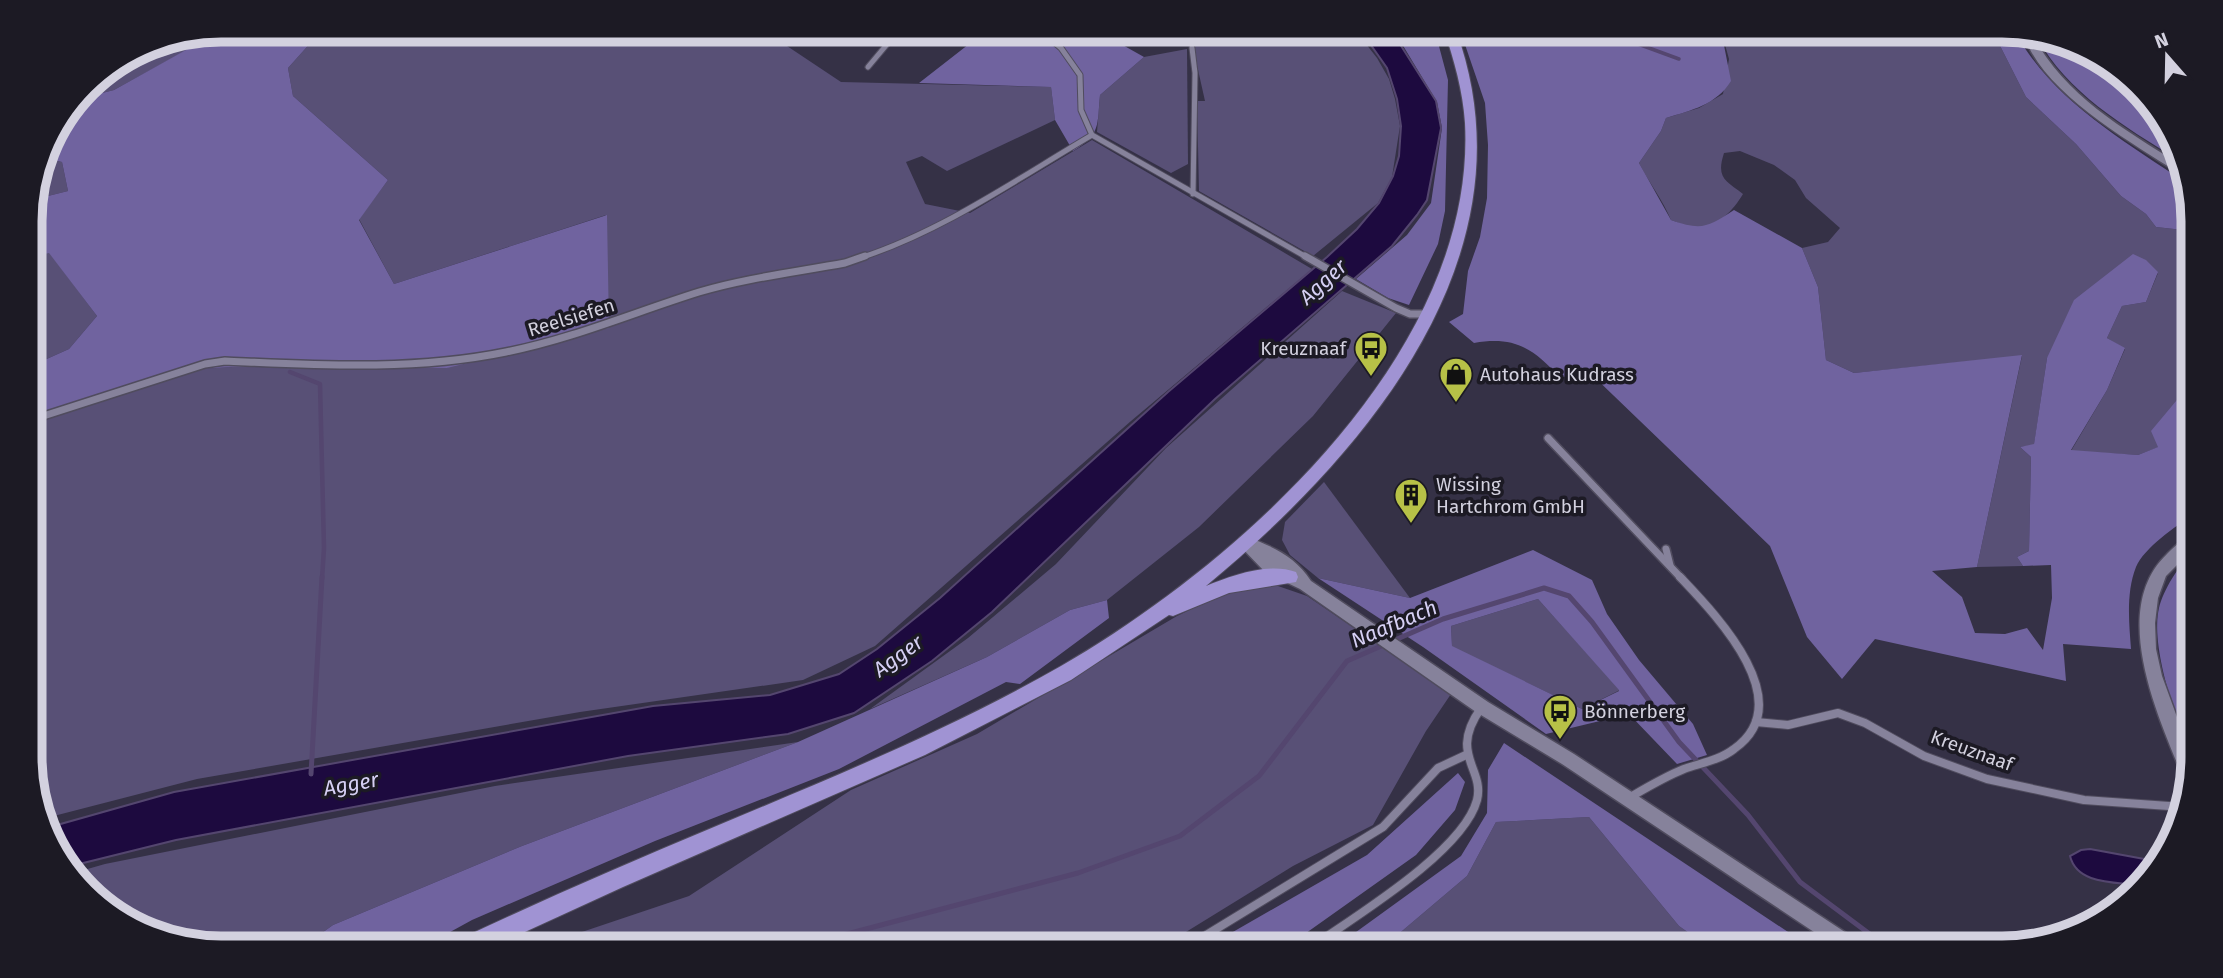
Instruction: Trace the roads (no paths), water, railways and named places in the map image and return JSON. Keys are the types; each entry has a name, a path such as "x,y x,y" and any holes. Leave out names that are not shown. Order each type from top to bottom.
{"main road":[{"path":"491,936 549,907 956,732 1068,673 1147,619 1245,542 1340,449 1388,387 1429,314 1461,229 1470,190 1470,116 1466,83 1454,42"},
{"path":"1147,619 1218,588 1253,578 1297,581"}],"street":[{"path":"867,67 889,42"},
{"path":"1054,42 1080,75 1081,110 1092,135 1385,302 1410,314 1429,314"},
{"path":"2034,45 2052,74 2090,107 2171,163"},
{"path":"1192,48 1195,72 1193,194"},
{"name":"Reelsiefen","path":"42,416 185,369 215,362 361,367 425,363 506,352 575,334 702,291 845,263 894,247 928,230 1092,135"},
{"path":"1548,438 1723,622 1745,654 1757,700 1756,722 1742,743 1718,757 1682,770 1626,799"},
{"path":"1245,542 1270,568 1297,581 1482,707 1568,759 1836,936"},
{"path":"1666,549 1670,568"},
{"path":"2181,552 2159,573 2148,616 2149,655 2165,712 2181,752"},
{"path":"1327,936 1427,864 1462,827 1477,801 1476,783 1466,755 1473,719 1482,707"},
{"name":"Kreuznaaf","path":"1756,722 1777,727 1823,714 1842,713 1889,735 1919,754 1989,781 2100,804 2174,807"},
{"path":"1205,936 1382,827 1438,768 1466,755"}],"water":[{"name":"Agger","path":"1369,42 1399,42 1436,101 1441,128 1427,200 1392,246 1215,399 992,612 932,661 854,713 788,734 628,756 176,840 78,864 66,847 56,825 174,792 653,706 770,695 839,674 877,649 940,598 1168,392 1357,229 1379,203 1393,176 1399,156 1401,126 1397,99 1387,68"},
{"path":"2090,849 2148,860 2129,884 2107,882 2088,877 2074,865 2070,856"}],"waterway":[{"path":"1633,42 1679,59"},
{"path":"290,372 320,384 324,548 322,579"},
{"path":"311,774 322,577"},
{"name":"Naafbach","path":"839,936 1078,873 1180,836 1259,776 1347,661 1443,619 1544,588 1569,596 1592,622 1679,742 1748,815 1800,882 1873,936"}],"place":[{"name":"Kreuznaaf","path":"1371,378"},
{"name":"Autohaus Kudrass","path":"1456,404"},
{"name":"Wissing Hartchrom GmbH","path":"1411,525"},
{"name":"Bönnerberg","path":"1560,741"}]}
